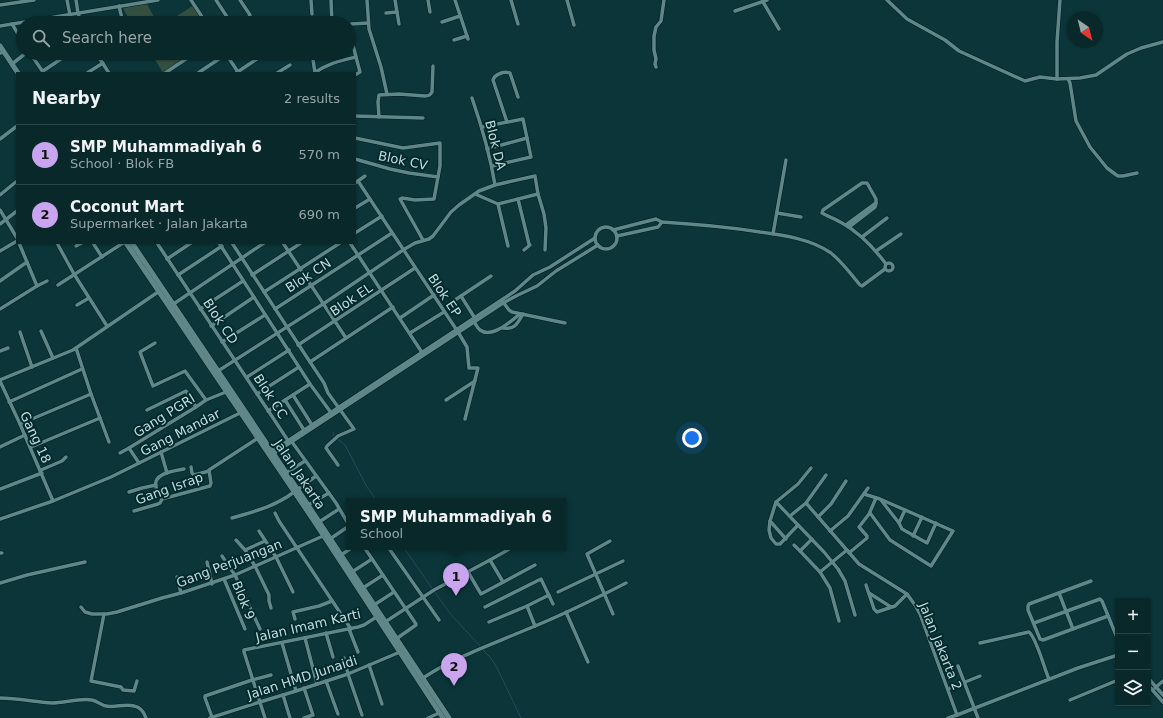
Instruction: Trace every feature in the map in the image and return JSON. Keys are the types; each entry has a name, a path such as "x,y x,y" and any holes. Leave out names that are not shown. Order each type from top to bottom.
{"main road":[{"path":"0,46 17,72"},
{"path":"0,53 16,76"},
{"name":"Jalan Jakarta","path":"126,244 158,292 171,305"},
{"name":"Jalan Jakarta","path":"133,244 171,305 374,604 378,616 385,622 449,718"},
{"name":"Jalan Jakarta","path":"216,372 226,392 240,413 286,473 323,536 378,616 441,716"}],"street":[{"path":"0,5 34,0"},
{"path":"67,0 74,14"},
{"path":"74,14 76,0"},
{"path":"64,16 136,2 158,0"},
{"path":"191,0 201,16"},
{"path":"216,0 226,16"},
{"path":"240,0 249,16"},
{"path":"311,0 312,14"},
{"path":"331,0 332,16"},
{"path":"367,0 369,29 387,94"},
{"path":"395,0 399,24"},
{"path":"428,0 430,12"},
{"path":"454,40 468,37 455,0"},
{"path":"511,0 518,24"},
{"path":"567,0 574,25"},
{"path":"656,67 654,36 656,27 660,22 664,0"},
{"path":"735,11 767,0"},
{"path":"887,0 907,19 945,40 965,54 1025,81 1040,77 1068,79 1096,75 1127,54 1138,49 1163,42"},
{"path":"1058,79 1057,42 1060,0"},
{"path":"763,2 779,29"},
{"path":"118,6 121,16"},
{"path":"386,13 397,12"},
{"path":"442,22 460,16"},
{"path":"356,25 368,23"},
{"path":"12,24 16,31"},
{"path":"0,26 16,24"},
{"path":"356,56 361,71 356,75"},
{"path":"12,64 17,60"},
{"path":"35,60 43,72 60,60"},
{"path":"101,60 108,72"},
{"path":"171,72 186,60"},
{"path":"199,72 217,60"},
{"path":"231,60 237,72"},
{"path":"239,72 256,60"},
{"path":"313,60 315,72"},
{"path":"316,72 326,65 342,60"},
{"path":"89,72 103,63"},
{"path":"279,72 290,65"},
{"path":"378,117 379,96 387,94 429,96 432,92 433,66"},
{"path":"507,122 493,80 494,78 497,75 506,72 510,73 518,97"},
{"path":"1068,79 1070,83 1076,121 1090,147 1107,168 1115,174 1123,176 1137,173"},
{"name":"Blok DA","path":"216,372 323,304 403,250 415,243 429,239 454,209 475,194 495,185 492,166 482,127 472,98"},
{"path":"356,116 423,118"},
{"path":"482,127 523,119 531,157 492,166"},
{"path":"0,140 16,127"},
{"path":"356,138 403,148 440,143 440,166 438,177"},
{"path":"487,149 527,138"},
{"name":"Blok CV","path":"356,158 390,169 438,177 434,198 415,200 400,199 423,240"},
{"path":"773,234 786,160"},
{"path":"357,182 365,176"},
{"path":"495,185 535,176 546,228 545,250"},
{"path":"0,194 16,181"},
{"name":"Blok EP","path":"357,182 370,198 467,347 469,368 478,368 475,381"},
{"path":"847,226 876,203 876,200 867,183 864,182 823,210 822,213 847,226 862,238 876,251 886,264 885,270"},
{"path":"475,194 498,204 538,194"},
{"path":"356,207 370,198"},
{"path":"518,199 530,244 524,250"},
{"path":"498,204 508,246"},
{"path":"0,210 16,236"},
{"path":"0,224 16,212"},
{"path":"777,213 801,217"},
{"path":"356,232 382,216"},
{"path":"862,238 887,218"},
{"path":"614,230 617,236 616,243 611,248 604,249 598,245 595,238 596,233 602,228 614,230 656,219 662,222 728,227 789,236 817,246 830,253 842,263 862,286 885,270 889,271 893,269 891,263 886,264"},
{"path":"617,236 658,227 662,222"},
{"name":"Blok CN","path":"275,309 392,233"},
{"path":"876,251 901,234"},
{"path":"271,454 475,320 515,291 533,275 550,267 595,238"},
{"path":"0,252 16,242"},
{"path":"20,244 38,286"},
{"path":"58,244 74,274 107,326"},
{"path":"76,246 80,244"},
{"path":"94,244 102,256"},
{"path":"58,285 123,244"},
{"name":"Blok CD","path":"158,244 235,360"},
{"path":"167,259 190,244"},
{"path":"233,244 275,309 289,350 310,384 354,429 327,445 326,448 338,465"},
{"name":"Blok CD","path":"190,293 263,244"},
{"path":"284,244 346,338"},
{"path":"252,275 301,244"},
{"path":"264,292 338,244"},
{"path":"351,244 423,354"},
{"path":"178,275 220,245 234,263 243,281 265,315 298,345 310,362 336,411"},
{"path":"502,301 537,286 556,271 598,245"},
{"path":"0,281 27,262"},
{"name":"Blok EL","path":"298,345 415,268"},
{"path":"452,302 491,276"},
{"path":"0,309 47,281"},
{"path":"200,309 243,281"},
{"path":"0,381 76,348 158,292"},
{"path":"171,305 190,293"},
{"path":"400,318 434,296"},
{"path":"460,296 475,320 478,328 484,332 503,328 511,329 514,327 522,314"},
{"path":"77,305 89,298"},
{"path":"211,326 254,298"},
{"path":"502,301 509,310 564,323"},
{"path":"310,362 393,307"},
{"path":"410,333 444,312"},
{"path":"503,328 522,314"},
{"path":"222,342 265,315"},
{"path":"41,331 52,358"},
{"path":"20,332 32,366"},
{"path":"155,343 140,352 153,386 186,371 206,400"},
{"path":"0,351 8,348"},
{"path":"76,348 90,394 109,442"},
{"path":"247,377 289,350"},
{"name":"Blok CC","path":"235,360 268,411 336,503 346,521"},
{"path":"257,394 299,367"},
{"path":"9,402 82,369"},
{"name":"Gang 18","path":"0,381 54,500"},
{"path":"446,400 475,381"},
{"path":"465,419 475,381"},
{"path":"268,411 310,384"},
{"path":"0,393 4,391"},
{"path":"147,410 186,391 196,406"},
{"name":"Gang PGRI","path":"139,463 129,448 206,400 226,392"},
{"path":"20,424 90,394"},
{"path":"293,395 312,424"},
{"path":"285,400 304,430"},
{"path":"290,442 312,424 336,411"},
{"name":"Gang Mandar","path":"0,519 54,500 128,468 240,413"},
{"path":"31,448 100,418"},
{"path":"0,447 25,435"},
{"name":"Gang Israp","path":"134,511 158,504 162,499 210,486 209,471 211,468 258,438"},
{"path":"120,453 129,448"},
{"path":"161,452 168,473"},
{"path":"0,489 66,458"},
{"path":"286,473 305,461"},
{"path":"191,467 194,475 209,471"},
{"path":"798,525 786,539 778,545 771,538 769,530 770,521 776,502 798,484 811,468"},
{"path":"162,499 156,485 158,477 184,469"},
{"path":"790,516 806,503 826,475"},
{"path":"232,518 275,504 316,476"},
{"path":"818,517 830,504 846,481"},
{"path":"129,492 156,485"},
{"path":"830,531 845,519 868,488"},
{"path":"308,505 329,493"},
{"path":"864,494 953,530 931,566 890,540 870,513"},
{"path":"820,572 832,561 848,552 867,538 867,536 859,528 878,499"},
{"path":"878,499 900,522 902,529 927,543 936,523"},
{"path":"776,502 832,561 843,576 855,615"},
{"name":"Jalan Jakarta 2","path":"806,503 861,566 907,594 915,605 920,614 957,715"},
{"path":"319,522 339,509"},
{"path":"900,522 905,510"},
{"path":"275,513 278,521 350,629 358,652"},
{"path":"913,536 922,517"},
{"path":"770,521 786,539"},
{"path":"330,539 346,528"},
{"path":"259,531 276,557 293,592"},
{"name":"Gang Perjuangan","path":"81,607 85,612 92,614 104,614 117,612 162,598 182,594 235,575 323,536"},
{"path":"800,551 812,539"},
{"path":"236,540 245,550 255,566 269,594 271,608"},
{"path":"245,550 265,541"},
{"path":"610,541 588,553 613,614"},
{"path":"794,546 820,572 830,588 839,621"},
{"path":"341,555 348,550"},
{"path":"366,550 416,624 396,638"},
{"path":"390,550 439,620"},
{"path":"385,622 432,591 508,550"},
{"path":"222,556 235,575 260,629"},
{"path":"352,572 372,559"},
{"path":"490,560 503,582"},
{"path":"558,592 623,561"},
{"path":"0,584 85,562"},
{"path":"207,562 212,584"},
{"path":"468,572 481,594 535,565"},
{"path":"363,588 383,575"},
{"path":"177,577 182,594"},
{"name":"Blok 9","path":"224,579 245,629"},
{"path":"485,607 541,579 553,604"},
{"path":"1091,581 1029,604 1028,608 1041,640 1073,630 1108,616"},
{"path":"423,678 436,669 604,595 626,583"},
{"path":"866,585 875,611 877,612 899,603 907,594"},
{"path":"374,604 394,592"},
{"path":"869,593 891,607"},
{"path":"1059,593 1073,630"},
{"path":"489,622 549,596"},
{"path":"1034,623 1100,600 1102,601 1116,634"},
{"path":"295,620 293,612 332,601"},
{"path":"526,606 535,626"},
{"path":"566,612 588,662"},
{"path":"104,614 91,681 120,687 123,690 134,691 137,681"},
{"name":"Jalan Imam Karti","path":"265,718 252,680 244,650 350,629 364,625 378,616"},
{"path":"980,643 1029,632 1036,644 1048,679"},
{"path":"326,633 333,657"},
{"path":"305,638 317,684"},
{"path":"282,643 296,691"},
{"name":"Jalan HMD Junaidi","path":"211,718 348,674 400,652"},
{"path":"948,718 1048,679 1115,656"},
{"path":"344,658 362,715"},
{"path":"369,665 382,704"},
{"path":"958,666 978,718"},
{"path":"211,718 205,696 252,680 272,675"},
{"path":"948,690 980,676"},
{"path":"326,681 338,714"},
{"path":"1070,700 1115,681"},
{"path":"1151,681 1163,695"},
{"path":"1153,691 1163,681"},
{"path":"1157,688 1163,686"},
{"path":"304,688 313,715 304,718"},
{"path":"1151,689 1163,702"},
{"path":"283,695 290,718"},
{"path":"0,698 51,703 91,700 105,706 116,707 132,705 140,709 146,718"},
{"path":"428,718 441,716"}],"green space":[{"path":"146,2 153,16 127,16 122,6"},
{"path":"194,5 201,16 177,16"},
{"path":"155,60 184,60 165,72 162,72"}],"waterway":[{"path":"333,432 334,436 345,445 367,487 375,498"},
{"path":"405,550 449,612 480,646"},
{"path":"482,649 491,658 497,668 521,718"}],"place":[{"name":"SMP Muhammadiyah 6","path":"456,596"},
{"name":"Coconut Mart","path":"454,686"}]}
